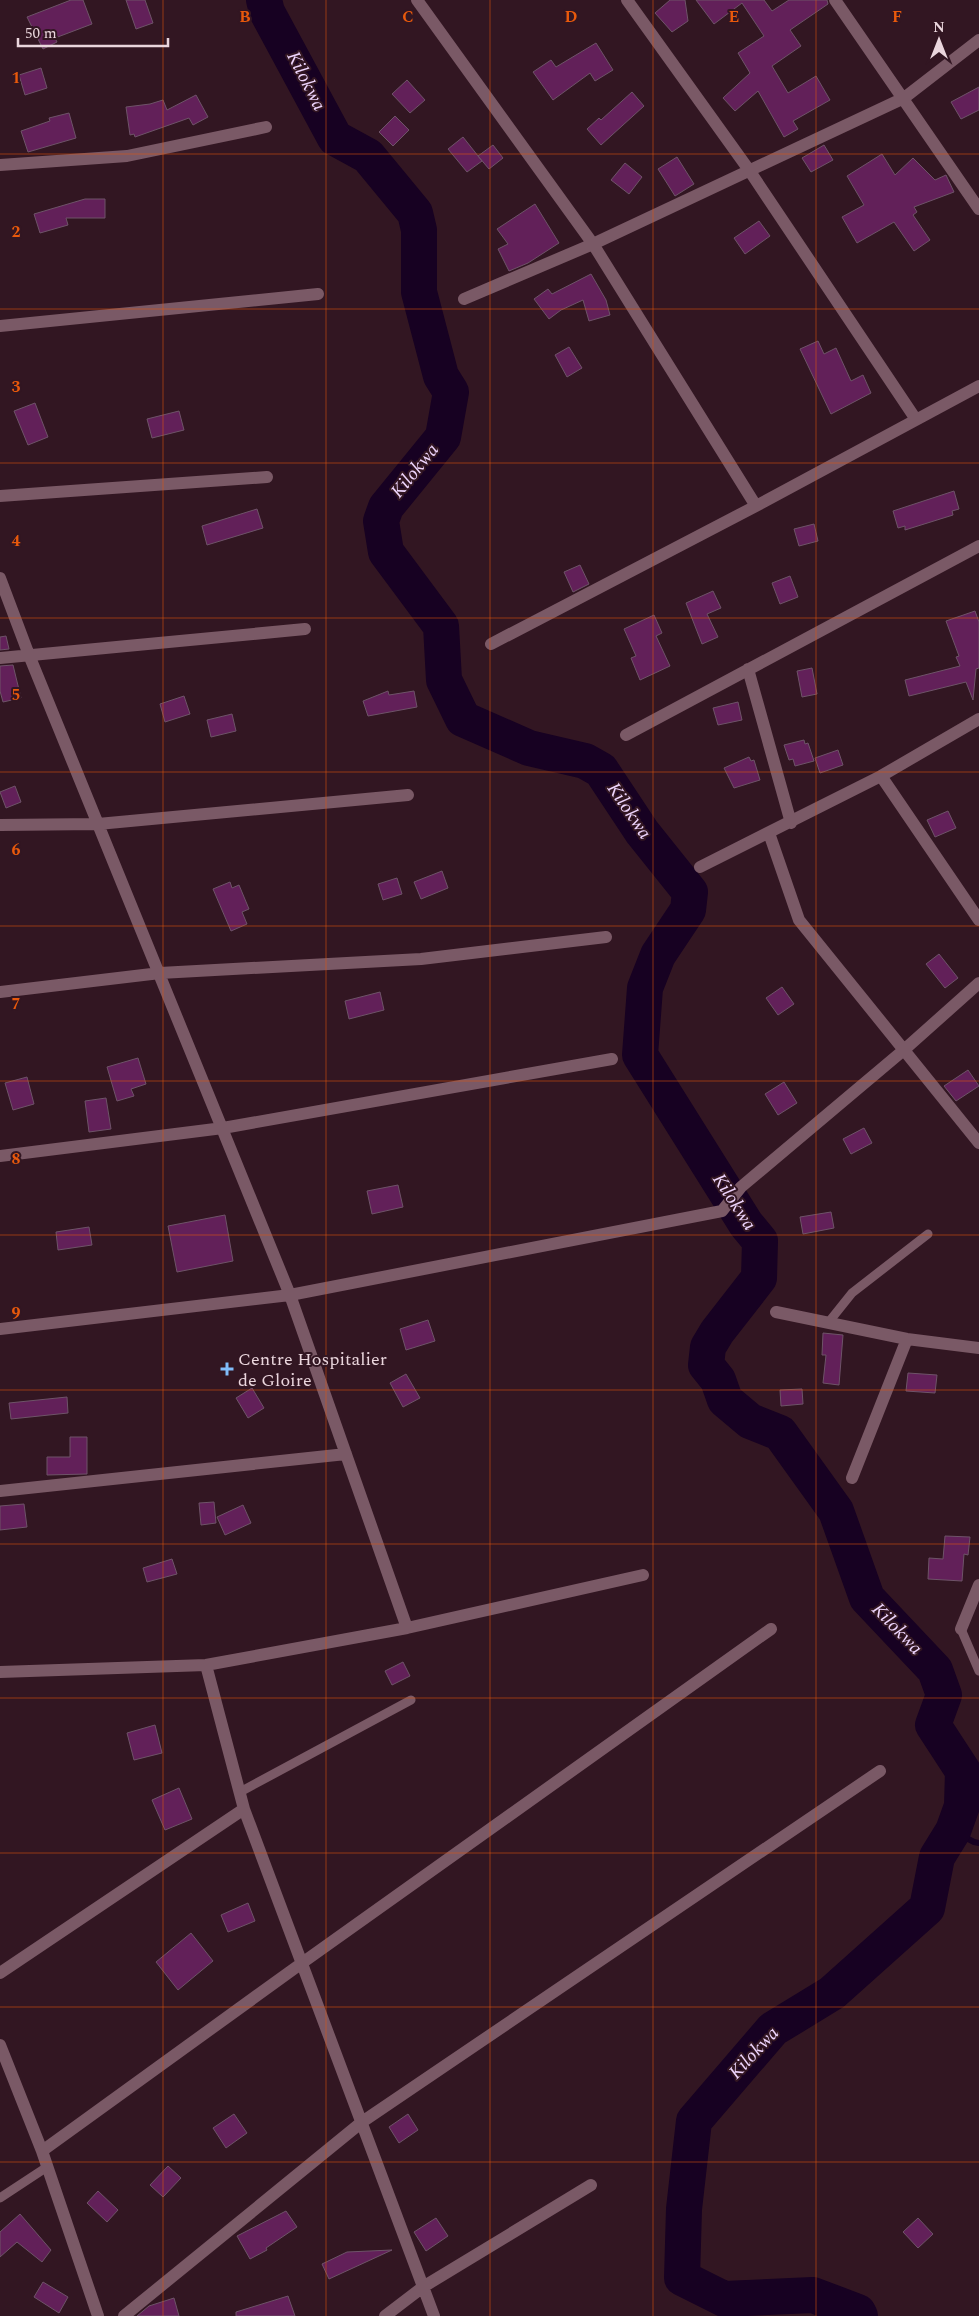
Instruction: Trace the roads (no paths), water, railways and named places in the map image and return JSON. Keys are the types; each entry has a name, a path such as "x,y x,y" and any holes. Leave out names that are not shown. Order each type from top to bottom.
{"street":[{"path":"417,0 593,244 756,506"},
{"path":"627,0 749,170 916,418"},
{"path":"835,0 979,209"},
{"path":"464,299 593,244 904,98 979,40"},
{"path":"0,165 127,156 266,127"},
{"path":"0,326 318,294"},
{"path":"491,644 756,506 916,418 979,386"},
{"path":"0,496 267,477"},
{"path":"626,735 979,546"},
{"path":"0,578 29,655 290,1295 407,1628"},
{"path":"0,658 305,629"},
{"path":"748,669 791,823"},
{"path":"700,866 791,823 881,776 979,719"},
{"path":"881,776 979,920"},
{"path":"0,825 98,824 408,795"},
{"path":"769,833 799,920 979,1143"},
{"path":"0,992 160,973 421,959 606,938"},
{"path":"0,1329 290,1295 722,1211 741,1187 905,1049 979,983"},
{"path":"0,1156 223,1128 612,1060"},
{"path":"776,1312 907,1339 979,1348"},
{"path":"852,1478 907,1339"},
{"path":"0,1491 346,1454"},
{"path":"0,1672 206,1665 407,1628 643,1575"},
{"path":"961,1629 979,1585"},
{"path":"42,2151 771,1629"},
{"path":"206,1665 244,1808 434,2316"},
{"path":"124,2316 362,2122 880,1771"},
{"path":"0,1973 244,1808"},
{"path":"0,2045 42,2151 98,2316"},
{"path":"385,2316 423,2287 591,2185"}],"lane":[{"path":"828,1323 852,1294 928,1234"},
{"path":"961,1629 979,1671"},
{"path":"240,1792 411,1700"},
{"path":"0,2198 47,2167"}],"waterway":[{"name":"Kilokwa","path":"264,0 267,12 335,138 368,156 415,213 419,230 419,292 441,376 451,392 443,437 386,507 381,521 386,552 441,626 444,680 463,719 529,748 585,761 601,770 642,832 690,892 688,910 658,955 645,988 640,1055 746,1224 760,1241 759,1278 717,1332 708,1347 706,1365 718,1380 725,1400 750,1421 780,1433 836,1511 867,1598 935,1670 944,1695 933,1725 963,1771 962,1806 953,1831 937,1857 927,1908 832,1993 773,2029 694,2121 684,2209 682,2278 724,2299 813,2295 858,2312 860,2316"},
{"path":"953,1831 979,1843"}],"place":[{"name":"Centre Hospitalier de Gloire","path":"227,1369"}]}
